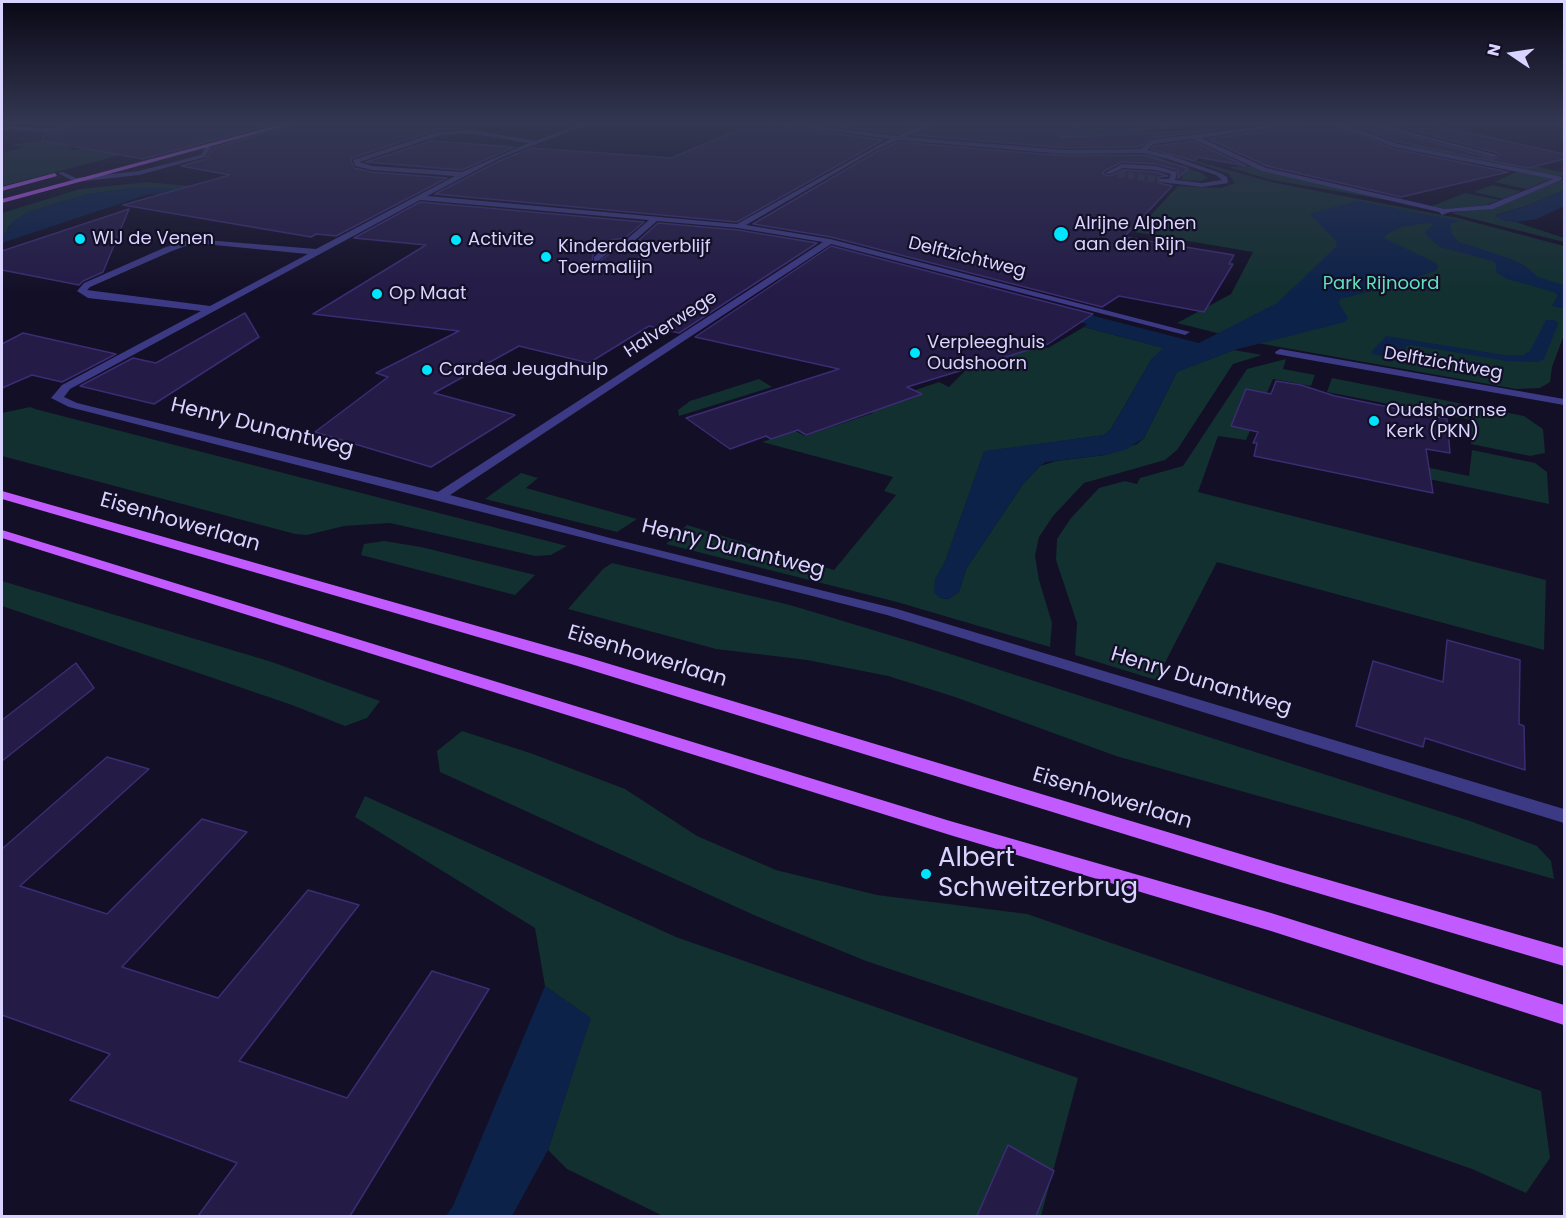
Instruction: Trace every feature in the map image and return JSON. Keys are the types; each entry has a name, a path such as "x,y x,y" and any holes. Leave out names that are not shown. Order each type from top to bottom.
{"main road":[{"path":"2,189 36,180"},
{"path":"2,201 75,180"},
{"name":"Eisenhowerlaan","path":"2,495 589,663 1277,873 1564,957"},
{"path":"2,534 939,824 1271,922 1564,1015"}],"street":[{"name":"Henry Dunantweg","path":"453,180 66,387 57,398 73,405 892,612 1564,816"},
{"path":"420,198 738,226 819,180"},
{"path":"1161,180 1202,185 1226,182 1225,180"},
{"path":"1306,180 1444,212 1490,207 1554,180"},
{"path":"628,242 655,219"},
{"name":"Delftzichtweg","path":"738,226 830,241 1185,332"},
{"name":"Halverwege","path":"440,496 830,241"},
{"path":"213,309 88,295 82,291 87,285 169,249 193,242 317,252"},
{"path":"597,259 614,244 628,242 640,245 646,250 644,256"},
{"name":"Delftzichtweg","path":"1280,352 1564,402"}],"green space":[{"path":"2,180 26,180 2,186"},
{"name":"Park Rijnoord","path":"1233,180 1263,180 1458,218 1564,246 1564,335 1552,367 1550,382 1540,388 1516,389 1257,343 1177,323 1231,294 1253,252 1135,232 1178,186 1221,188 1235,183"},
{"path":"1272,180 1308,180 1393,201"},
{"path":"1499,180 1549,180 1526,189 1494,182"},
{"path":"1564,180 1564,190 1529,205 1496,215 1503,220 1564,238 1564,242 1450,213 1495,207"},
{"path":"147,182 388,203 355,206 160,188 126,189 88,194 29,212 2,234 2,213 80,189"},
{"path":"1492,185 1521,191 1503,199 1474,192"},
{"path":"1465,193 1500,200 1486,205 1446,209 1432,206"},
{"path":"917,310 1048,348 1084,327 1164,348 1151,360 1111,429 1104,435 984,452 945,562 935,579 940,598 948,599 959,592 966,569 1023,484 1040,466 1056,461 1105,455 1137,444 1144,438 1177,372 1234,350 1262,355 1233,364 1177,450 1165,460 1084,483 1053,516 1039,537 1035,556 1039,580 1052,623 1050,647 897,602 666,544 687,525 834,570 896,495 884,491 893,477 762,442 795,431 805,436 873,413 866,407 939,382 949,387 966,370 984,363"},
{"path":"1286,359 1283,369 1315,375 1311,386 1273,379 1246,440 1218,436 1198,492 1546,580 1544,650 1217,562 1156,680 1075,655 1077,623 1056,560 1057,539 1071,518 1099,488 1125,481 1137,484 1140,478 1183,466 1247,369"},
{"path":"1332,378 1524,416 1543,429 1545,453 1530,456 1471,444 1471,420 1327,392"},
{"path":"759,379 772,387 679,416 678,410 690,401"},
{"path":"30,407 567,546 551,555 535,556 390,523 344,526 307,535 295,534 2,456 2,413"},
{"path":"1329,447 1469,476 1472,450 1535,463 1547,472 1549,504 1328,458"},
{"path":"521,473 538,478 526,488 637,519 617,532 485,499"},
{"path":"384,541 421,547 535,575 515,595 361,555 364,544"},
{"path":"612,563 790,605 916,643 1470,821 1537,846 1551,861 1554,879 1116,756 955,697 888,676 807,660 716,649 568,609 603,569"},
{"path":"2,581 272,662 380,701 367,718 345,726 292,705 2,606"},
{"path":"462,731 533,754 625,789 697,836 776,870 877,895 1027,914 1541,1091 1550,1158 1526,1193 1472,1169 1193,1071 866,961 756,916 440,772 437,751"},
{"path":"365,796 676,937 1078,1078 1041,1216 663,1216 567,1169 548,1150 590,1018 545,986 535,928 355,817"}],"water":[{"path":"160,188 356,206 343,212 149,194 2,243 2,234 6,233 13,221 29,212 88,194 126,189"},
{"path":"1564,190 1564,206 1537,219 1516,222 1495,216 1529,205"},
{"path":"1357,201 1460,221 1449,224 1452,234 1459,242 1508,258 1524,265 1538,277 1564,285 1564,309 1552,306 1558,295 1554,292 1507,279 1496,272 1496,264 1493,261 1440,247 1425,232 1434,224 1401,227 1384,238 1436,263 1438,268 1435,271 1340,299 1339,303 1348,318 1345,322 1234,350 1177,372 1144,438 1125,450 1105,455 1046,462 1040,466 1023,484 966,569 959,592 948,599 940,598 934,593 935,579 945,562 984,451 1104,435 1111,429 1151,360 1163,348 1084,327 1087,324 1037,311 989,289 1199,343 1277,303 1337,246 1336,241 1310,214"},
{"path":"1546,320 1553,320 1558,324 1544,359 1538,362 1507,361 1411,345 1406,346 1403,359 1400,360 1372,354 1372,351 1386,336 1504,355 1523,355 1530,351"},
{"path":"545,986 591,1018 548,1150 512,1216 446,1216 453,1206"}],"building":[{"path":"213,180 443,180 336,236 316,234 311,237 123,205"},
{"path":"462,180 812,180 737,222 435,194"},
{"path":"828,180 1158,180 1159,183 1172,186 1124,237 1234,255 1229,264 1233,264 1204,312 1119,296 1102,307 831,237 753,224"},
{"path":"1327,180 1474,180 1401,197"},
{"path":"420,202 644,222 625,238 610,240 593,255 592,262 596,264 617,248 628,246 640,252 639,259 648,260 650,246 639,240 658,223 738,230 817,243 679,333 649,326 589,363 519,346 434,393 515,415 431,467 315,432 388,377 376,373 459,331 313,314 426,245 354,238"},
{"path":"129,209 103,272 79,285 2,270 2,251"},
{"name":"Verpleeghuis Oudshoorn","path":"831,246 1093,314 1048,344 907,387 922,394 806,435 798,430 771,439 766,436 730,449 686,418 839,369 695,337"},
{"path":"245,313 259,337 154,404 80,386 133,358 156,363"},
{"path":"23,333 116,354 62,382 32,375 2,388 2,344"},
{"name":"Oudshoornse Kerk (PKN)","path":"1276,381 1301,385 1335,396 1447,419 1450,453 1426,449 1433,493 1254,456 1257,443 1253,443 1258,432 1231,426 1246,389 1271,394"},
{"path":"1447,640 1520,660 1519,724 1524,726 1525,770 1425,738 1423,747 1356,726 1373,661 1443,682"},
{"path":"76,663 94,688 2,761 2,720"},
{"path":"107,757 149,769 20,886 107,914 202,819 247,832 122,967 218,998 308,890 359,905 239,1061 347,1098 432,971 489,989 350,1216 198,1216 237,1163 70,1100 110,1054 2,1015 2,849"},
{"path":"1008,1145 1054,1171 1036,1216 977,1216"}],"place":[{"name":"Alrijne Alphen aan den Rijn","path":"1061,234"},
{"name":"WIJ de Venen","path":"80,239"},
{"name":"Activite","path":"456,240"},
{"name":"Kinderdagverblijf Toermalijn","path":"546,257"},
{"name":"Op Maat","path":"377,294"},
{"name":"Verpleeghuis Oudshoorn","path":"915,353"},
{"name":"Cardea Jeugdhulp","path":"427,370"},
{"name":"Oudshoornse Kerk (PKN)","path":"1374,421"},
{"name":"Albert Schweitzerbrug","path":"926,874"}]}
